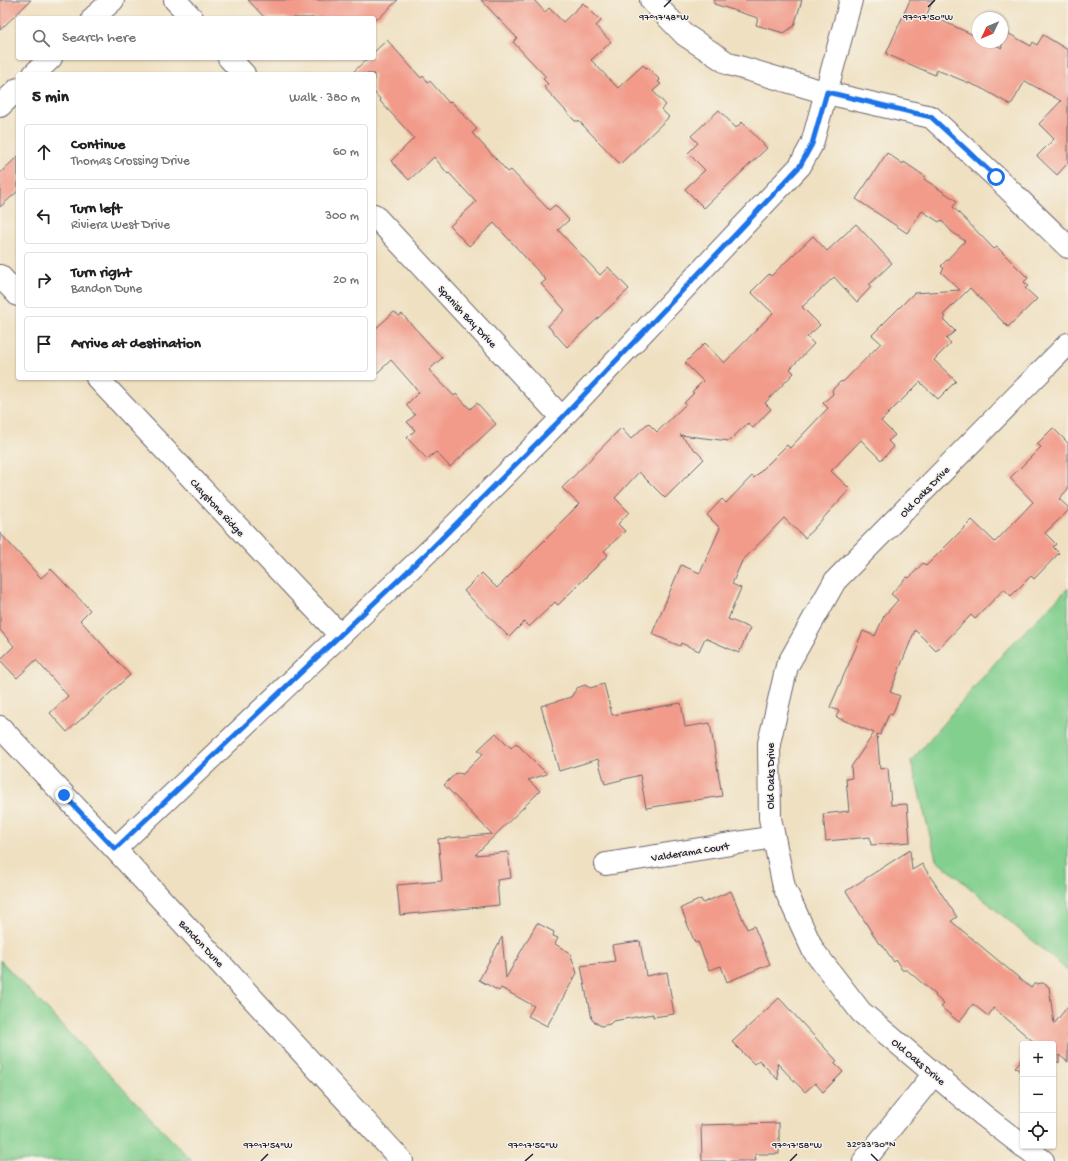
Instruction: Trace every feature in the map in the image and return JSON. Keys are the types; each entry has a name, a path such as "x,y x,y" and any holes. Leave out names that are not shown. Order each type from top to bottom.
{"street":[{"path":"95,16 113,0"},
{"path":"175,0 190,16"},
{"path":"651,0 685,35 729,64 827,92 931,117 996,177 1068,247"},
{"path":"115,849 430,550 562,418 800,166 812,144 851,0"},
{"path":"36,72 49,60"},
{"path":"231,60 242,72"},
{"path":"0,106 16,91"},
{"name":"Spanish Bay Drive","path":"376,217 562,418"},
{"path":"0,276 16,293"},
{"name":"Old Oaks Drive","path":"1020,1144 983,1115 861,1012 813,950 784,887 770,818 769,743 787,666 835,581 1068,344"},
{"name":"Claystone Ridge","path":"99,380 340,635"},
{"name":"Bandon Dune","path":"0,727 115,849 402,1161"},
{"name":"Valderama Court","path":"606,864 774,838"},
{"path":"864,1161 934,1074"},
{"name":"Old Oaks Drive","path":"1027,1149 1043,1161"}],"green space":[{"path":"1068,588 1068,971 936,859 911,761 1007,649"},
{"path":"0,960 192,1161 0,1161"}],"building":[{"path":"0,0 31,0 0,30"},
{"path":"248,0 398,0 379,18 376,18 376,16 263,16"},
{"path":"481,0 534,0 545,12 549,8 563,22 583,3 601,21 596,26 611,42 591,60 618,88 643,65 646,68 647,67 660,80 658,82 661,84 653,91 666,105 661,109 669,117 620,164 579,121 575,121 544,87 548,84 543,79 546,77 513,42 517,38"},
{"path":"714,0 802,0 794,26 784,33 756,25 758,18 714,4"},
{"path":"910,0 933,0 927,14 972,34 972,48 1008,48 1008,33 1031,46 1033,42 1037,45 1043,35 1068,50 1068,163 1057,175 1037,156 1054,139 1039,124 1061,101 1025,81 1011,105 981,88 937,70 935,75 886,54"},
{"path":"387,40 421,78 423,76 428,82 430,81 449,103 451,101 477,129 472,133 508,172 511,170 549,210 555,205 569,220 558,230 600,275 608,267 629,289 567,347 548,326 565,310 541,284 546,280 494,223 469,246 450,226 476,202 449,173 448,174 434,157 409,180 391,161 414,138 380,101 381,100 376,94 376,72 353,72 366,60 376,60 376,50"},
{"path":"719,110 736,128 742,122 767,148 704,208 685,189 705,170 688,153 698,143 691,136"},
{"path":"887,153 903,164 904,162 926,177 924,179 957,201 953,207 994,249 997,247 1028,278 1024,282 1028,286 1025,288 1037,299 1008,327 970,288 943,315 946,317 944,320 955,331 946,339 951,343 934,360 956,381 938,399 920,382 881,421 895,435 888,441 894,447 881,460 861,440 831,471 850,489 805,538 784,518 742,561 732,584 741,588 728,619 750,628 739,653 705,638 699,651 681,643 680,646 652,634 681,565 700,573 720,528 707,515 722,499 726,503 752,476 754,478 787,445 790,448 828,408 823,403 833,394 832,390 840,382 844,381 881,343 872,335 914,293 960,290 941,272 944,269 941,266 965,241 952,232 941,220 939,222 922,211 907,233 856,199"},
{"path":"16,158 16,193 0,207 0,173"},
{"path":"856,224 892,263 869,285 871,287 857,302 834,277 802,307 820,325 807,337 814,344 790,369 794,373 765,403 771,409 753,428 748,423 729,441 680,435 704,459 665,498 639,472 615,498 629,512 618,524 625,531 604,551 608,555 558,605 555,602 529,627 524,622 509,637 464,591 482,573 497,588 556,529 555,528 579,504 562,488 621,428 631,439 648,423 657,432 686,404 684,403 694,393 692,392 703,381 685,363 705,343 724,363 773,313 751,292 769,274 771,276 813,236 827,251"},
{"path":"394,312 399,316 402,314 442,358 429,370 454,396 456,394 470,409 477,403 496,424 450,467 436,452 427,459 407,438 415,430 407,422 415,415 406,405 419,392 391,360 376,374 376,328"},
{"path":"1053,428 1068,443 1068,489 1059,499 1068,507 1068,511 1045,533 1056,544 1053,547 1059,553 1034,579 1031,576 1011,596 1004,589 975,619 971,615 936,651 915,630 890,692 900,696 892,715 889,714 880,735 877,734 880,769 888,768 891,805 907,804 910,842 871,845 870,837 826,841 823,814 849,811 846,779 852,778 851,767 874,733 836,717 839,711 830,707 863,631 875,636 884,616 898,600 891,594 923,563 926,566 972,520 995,542 1033,502 1010,478 1041,447 1037,444"},
{"path":"0,533 41,578 51,569 90,610 80,620 130,675 67,732 50,713 68,696 36,660 17,678 0,660 14,646 0,630"},
{"path":"604,684 612,715 681,703 685,727 710,723 722,796 646,808 640,775 605,784 598,759 559,771 541,706 571,697 577,688 585,685 590,688"},
{"path":"496,733 511,748 516,743 547,774 528,780 540,791 475,855 508,852 511,878 497,880 499,905 400,915 397,885 442,881 438,839 492,834 444,785 456,773 463,774 483,754 478,750"},
{"path":"910,850 912,870 922,864 957,917 951,921 1031,988 1034,984 1043,983 1049,987 1054,1024 1068,1006 1068,1062 1059,1055 1059,1063 1056,1061 1056,1041 1033,1041 994,1008 988,1016 973,1004 959,1022 941,1007 944,1004 935,996 936,995 907,970 902,970 896,960 894,962 881,943 879,944 846,891"},
{"path":"731,891 747,929 754,926 770,964 727,982 721,966 709,970 698,942 695,943 681,908 701,899 703,903"},
{"path":"537,923 554,932 553,936 558,938 555,944 570,953 577,973 547,1026 528,1016 534,1006 501,988 499,991 479,980 502,937 506,978"},
{"path":"640,941 646,976 667,972 674,1014 653,1017 653,1014 613,1021 610,1024 601,1026 592,1020 581,966 615,961 612,945"},
{"path":"779,998 837,1061 834,1063 843,1072 823,1092 815,1083 805,1092 777,1063 778,1080 759,1060 754,1064 732,1042"},
{"path":"1020,1061 1020,1071 1015,1067"},
{"path":"779,1123 779,1154 755,1154 756,1161 702,1161 701,1125"}],"route":[{"path":"64,795 115,849 430,550 562,418 800,166 812,144 827,92 931,117 996,177"}]}
